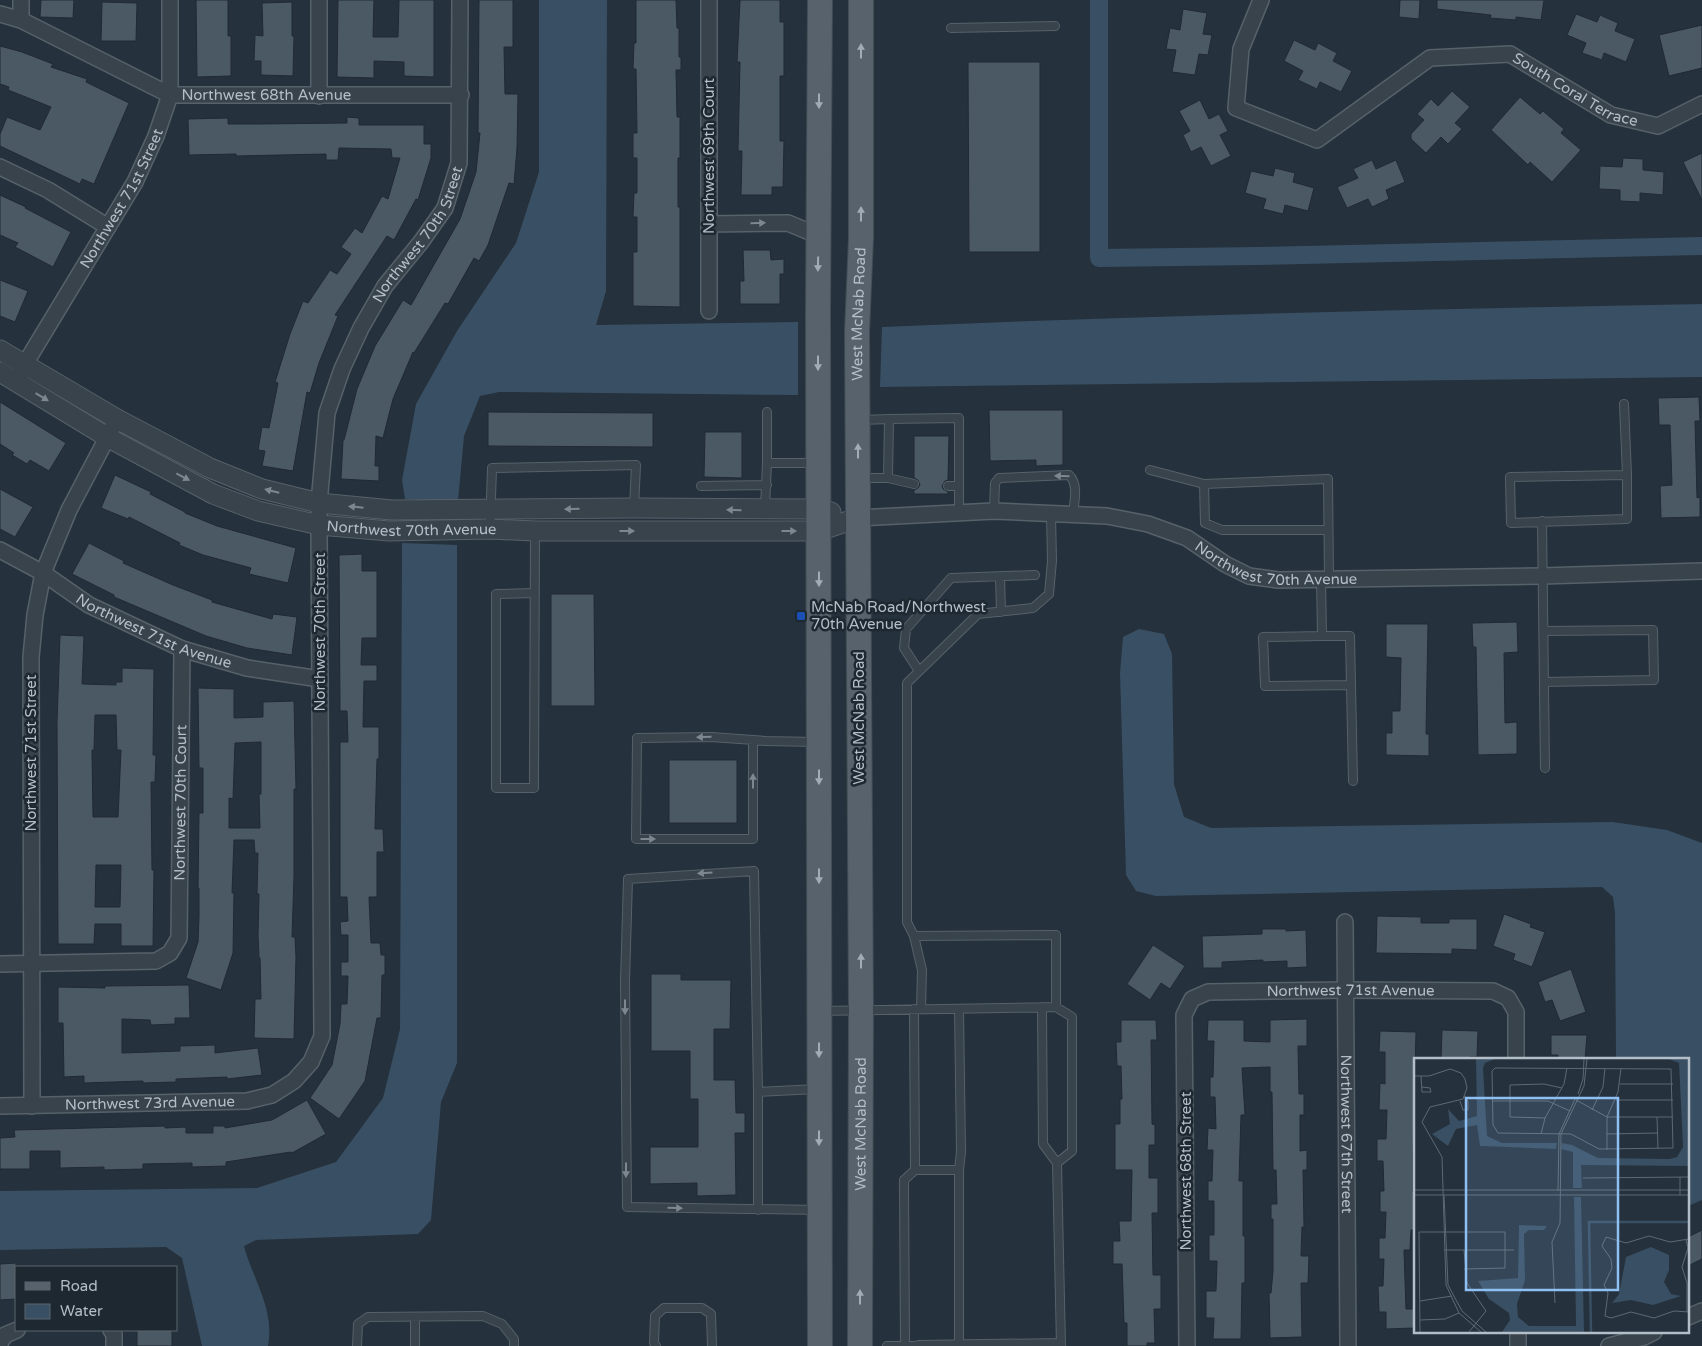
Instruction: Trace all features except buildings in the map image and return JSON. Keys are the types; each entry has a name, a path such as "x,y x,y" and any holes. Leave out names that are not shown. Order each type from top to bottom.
{"main road":[{"path":"820,0 818,314 820,1346"},
{"name":"West McNab Road","path":"860,1346 861,1010 857,332 862,238 861,0"}],"street":[{"path":"20,0 21,20"},
{"name":"Northwest 71st Street","path":"17,382 25,364 135,182 156,136 170,95 170,0"},
{"path":"319,0 319,96"},
{"name":"Northwest 70th Street","path":"294,1081 311,1062 322,1036 319,503 327,413 342,369 360,328 385,286 422,242 445,208 459,163 461,95 460,0"},
{"name":"Northwest 69th Court","path":"709,0 709,311"},
{"name":"South Coral Terrace","path":"1261,0 1241,49 1236,108 1317,140 1430,58 1510,54 1611,115 1658,126 1702,104"},
{"name":"Northwest 68th Avenue","path":"0,14 21,20 170,95 461,95"},
{"path":"0,167 48,190 108,227"},
{"path":"709,224 788,222 819,236"},
{"name":"Northwest 70th Avenue","path":"0,350 117,420 210,468 262,489 319,503 490,520 535,531 994,511 1107,516 1148,524 1187,538 1225,564 1249,576 1278,580 1702,572"},
{"name":"Northwest 70th Avenue","path":"0,372 107,436 213,494 258,511 319,525 389,531 490,520 634,508 765,510 818,520"},
{"name":"Northwest 71st Street","path":"32,1106 31,657 35,615 43,574 69,510 117,420"},
{"name":"Northwest 71st Avenue","path":"0,550 43,574 89,605 182,649 246,668 320,679"},
{"name":"Northwest 70th Court","path":"31,964 156,961 170,953 179,938 182,649"},
{"name":"Northwest 67th Street","path":"1345,922 1347,990 1348,1346"},
{"path":"0,964 31,964"},
{"name":"Northwest 71st Avenue","path":"1192,999 1208,992 1347,990 1493,991 1508,998 1516,1012 1516,1058"},
{"name":"Northwest 68th Street","path":"1187,1346 1184,1015 1192,999"},
{"name":"Northwest 73rd Avenue","path":"0,1106 246,1101 272,1095 294,1081"},
{"path":"1690,1316 1702,1311"},
{"path":"0,1343 5,1335 15,1331"},
{"path":"112,1331 114,1334 114,1346"},
{"path":"1609,1346 1650,1334"}],"lane":[{"path":"951,28 1055,26"},
{"path":"1624,404 1627,475 1627,520 1511,523 1510,477 1627,475"},
{"path":"858,409 889,419 958,418 959,513"},
{"path":"765,510 767,412"},
{"path":"888,478 889,419"},
{"path":"767,463 819,463"},
{"path":"490,520 492,468 636,465 634,508"},
{"path":"1150,470 1204,484 1328,479 1328,530 1322,636"},
{"path":"994,511 995,483 999,478 1069,475 1073,479 1075,492 1073,515"},
{"path":"858,478 888,478 914,484"},
{"path":"1204,484 1205,523 1222,530 1328,530"},
{"path":"701,486 767,485"},
{"path":"948,486 959,486"},
{"path":"915,1170 917,1009 922,970 914,936 907,922 907,683 978,614 1033,608 1049,594 1052,560 1051,514"},
{"path":"1542,521 1546,768"},
{"path":"535,531 535,593 534,788 496,788 496,594 535,593"},
{"path":"919,671 904,648 906,629 951,578 1035,575"},
{"path":"1000,577 1001,612"},
{"path":"1543,631 1653,630 1654,680 1544,682"},
{"path":"1351,685 1265,686 1264,637 1350,636 1353,781"},
{"path":"753,740 752,839 636,840 637,738 711,737 818,742"},
{"path":"758,1210 754,871 628,879 625,980 627,1207 758,1210 820,1210"},
{"path":"914,936 1056,935 1056,1007"},
{"path":"887,1346 959,1344 1061,1345 1057,1163 1043,1144 1042,1007"},
{"path":"819,1011 1056,1007 1072,1017 1072,1150 1057,1163"},
{"path":"959,1008 961,1152 959,1170 959,1344"},
{"path":"758,1092 819,1089"},
{"path":"905,1345 904,1180 915,1170 959,1170"},
{"path":"656,1346 654,1343 655,1316 664,1308 702,1308 711,1314 712,1346"},
{"path":"357,1346 358,1324 368,1317 483,1316 502,1324 514,1339 514,1346"},
{"path":"415,1317 415,1346"}],"water":[{"path":"539,0 607,0 606,291 596,325 798,322 798,395 499,392 480,396 464,436 458,501 405,499 402,480 416,404 457,331 516,243 539,172"},
{"path":"1702,304 1702,377 880,387 882,327 1292,313"},
{"path":"402,543 457,545 457,1063 441,1102 431,1220 418,1234 256,1240 244,1246 266,1307 269,1332 268,1346 202,1346 182,1258 166,1247 0,1250 0,1191 257,1188 336,1162 383,1098 400,1029"},
{"path":"1139,629 1164,634 1172,654 1174,784 1184,817 1211,828 1613,822 1667,830 1702,843 1702,1200 1690,1205 1690,1058 1616,1058 1615,913 1613,897 1602,887 1156,896 1136,891 1126,875 1120,673 1123,637"}],"waterway":[{"path":"1099,0 1099,258 1702,246"}],"place":[{"name":"McNab Road/Northwest 70th Avenue","path":"801,616"}]}
